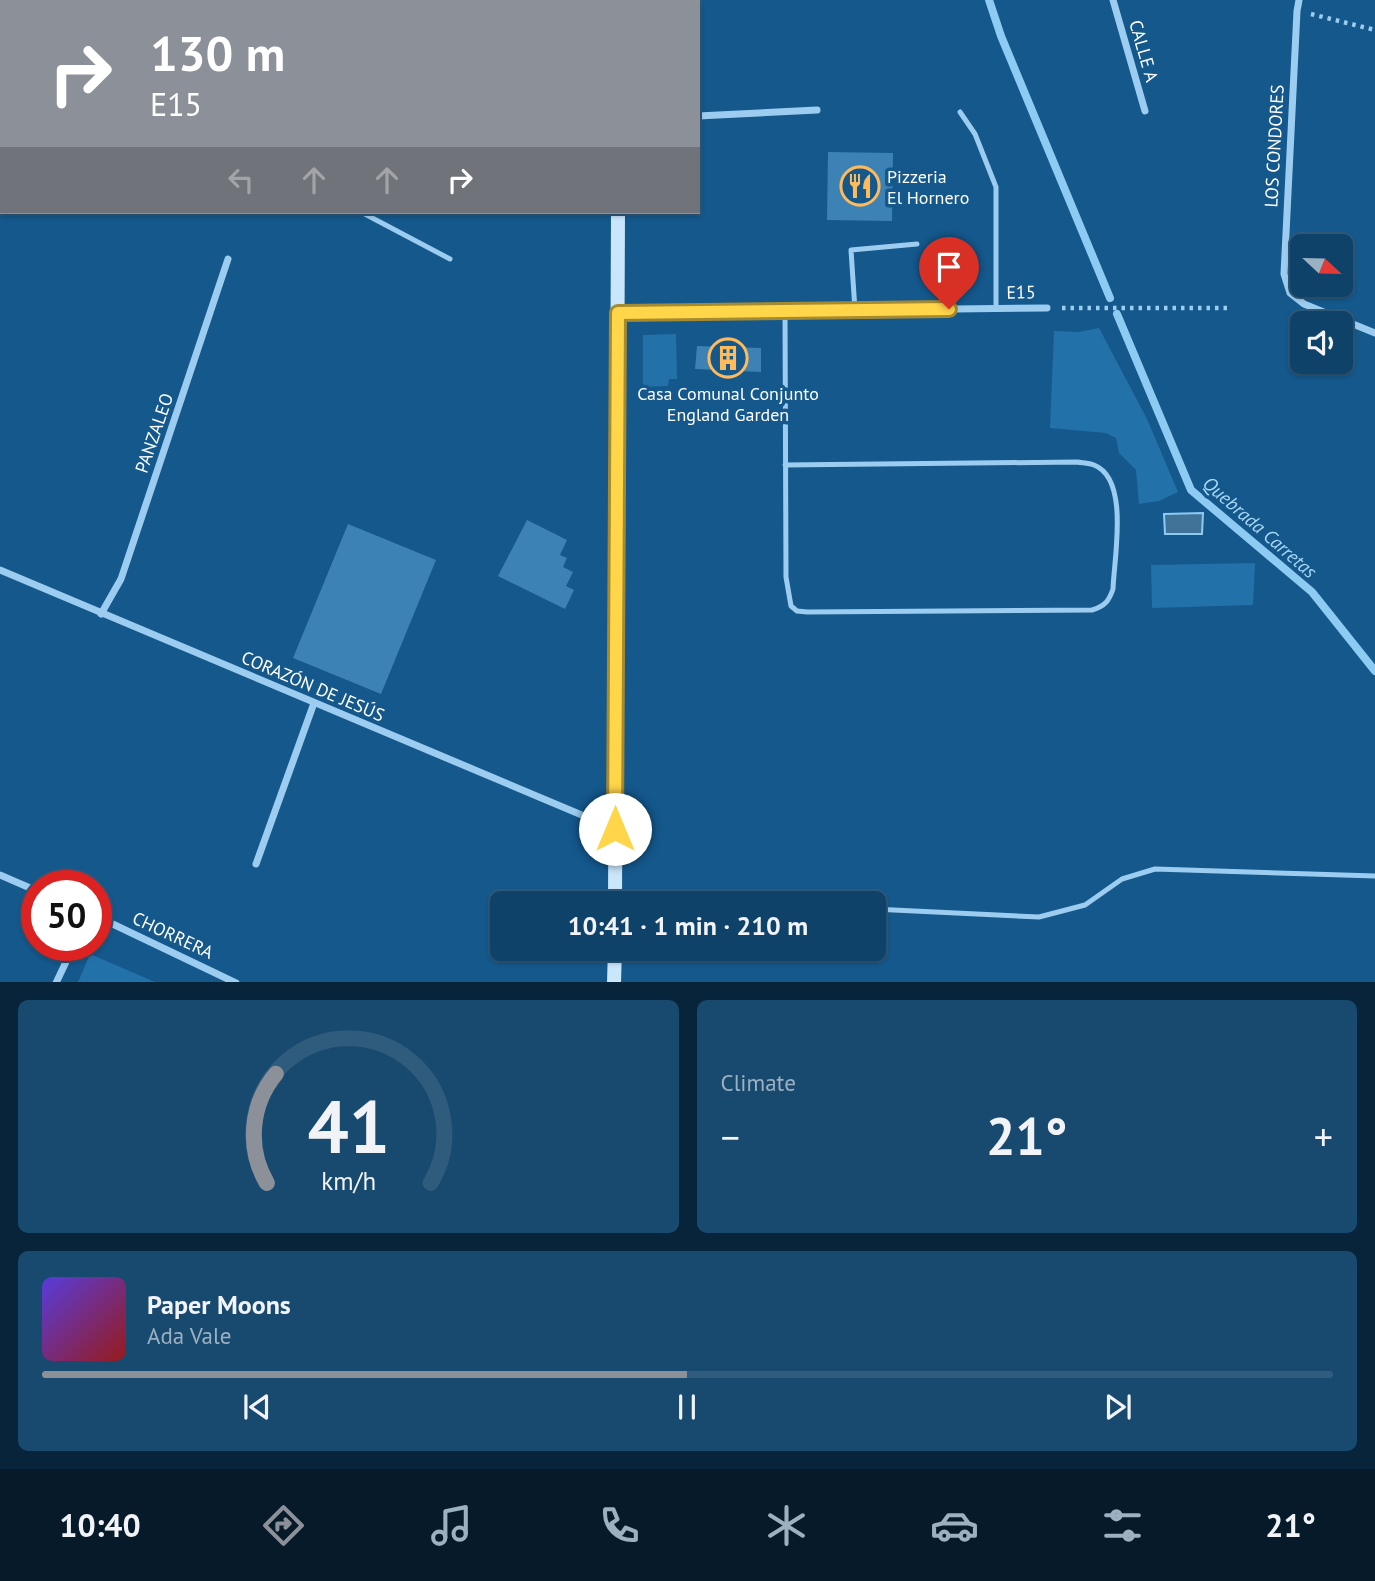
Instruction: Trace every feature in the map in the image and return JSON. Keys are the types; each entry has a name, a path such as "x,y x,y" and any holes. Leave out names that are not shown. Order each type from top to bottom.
{"main road":[{"path":"615,891 618,214"},
{"path":"614,982 615,961"}],"street":[{"name":"CALLE A","path":"1113,0 1145,111"},
{"name":"LOS CONDORES","path":"1299,0 1284,274 1290,293 1304,304 1375,333"},
{"path":"700,116 817,110"},
{"name":"PANZALEO","path":"101,614 121,579 228,259"},
{"name":"E15","path":"618,313 1047,307"},
{"name":"CORAZÓN DE JESÚS","path":"0,570 615,829"},
{"path":"257,864 314,704"},
{"path":"0,875 21,884"},
{"name":"CHORRERA","path":"112,924 236,982"},
{"path":"56,982 66,961"}],"lane":[{"path":"960,113 975,134 996,187 996,308"},
{"path":"370,214 450,258"},
{"path":"855,310 851,250 917,244"},
{"path":"785,310 785,465 787,589 791,606 797,611 1092,610 1103,607 1110,600 1113,589 1117,502 1113,485 1106,474 1094,465 1077,462 785,465"},
{"path":"886,910 1039,917 1085,905 1122,879 1155,869 1375,876"}],"path":[{"path":"1297,10 1375,30"},
{"path":"1047,307 1229,308"}],"shaded area":[{"path":"1099,328 1147,419 1178,492 1159,501 1139,504 1136,470 1119,453 1116,438 1106,433 1050,428 1054,331 1079,332"},
{"path":"676,334 677,379 669,379 668,386 643,387 643,335"},
{"path":"1203,513 1202,534 1165,534 1164,514"},
{"path":"1255,563 1253,605 1152,608 1151,565"},
{"path":"87,961 106,961 155,982 78,982"}],"building":[{"name":"Pizzeria El Hornero","path":"828,152 893,153 892,221 827,220"},
{"name":"Casa Comunal Conjunto England Garden","path":"697,346 761,348 761,372 695,369"},
{"path":"527,520 567,540 560,555 567,558 563,567 573,572 566,586 574,590 565,609 498,576"},
{"path":"348,524 436,560 381,694 293,658"}],"waterway":[{"name":"Quebrada Carretas","path":"989,0 1001,36 1110,298"},
{"name":"Quebrada Carretas","path":"1117,314 1191,490 1312,592 1375,671"}],"place":[{"name":"Pizzeria El Hornero","path":"860,186"},
{"name":"Casa Comunal Conjunto England Garden","path":"728,358"}],"route":[{"path":"615,829 618,313 949,309"}]}
